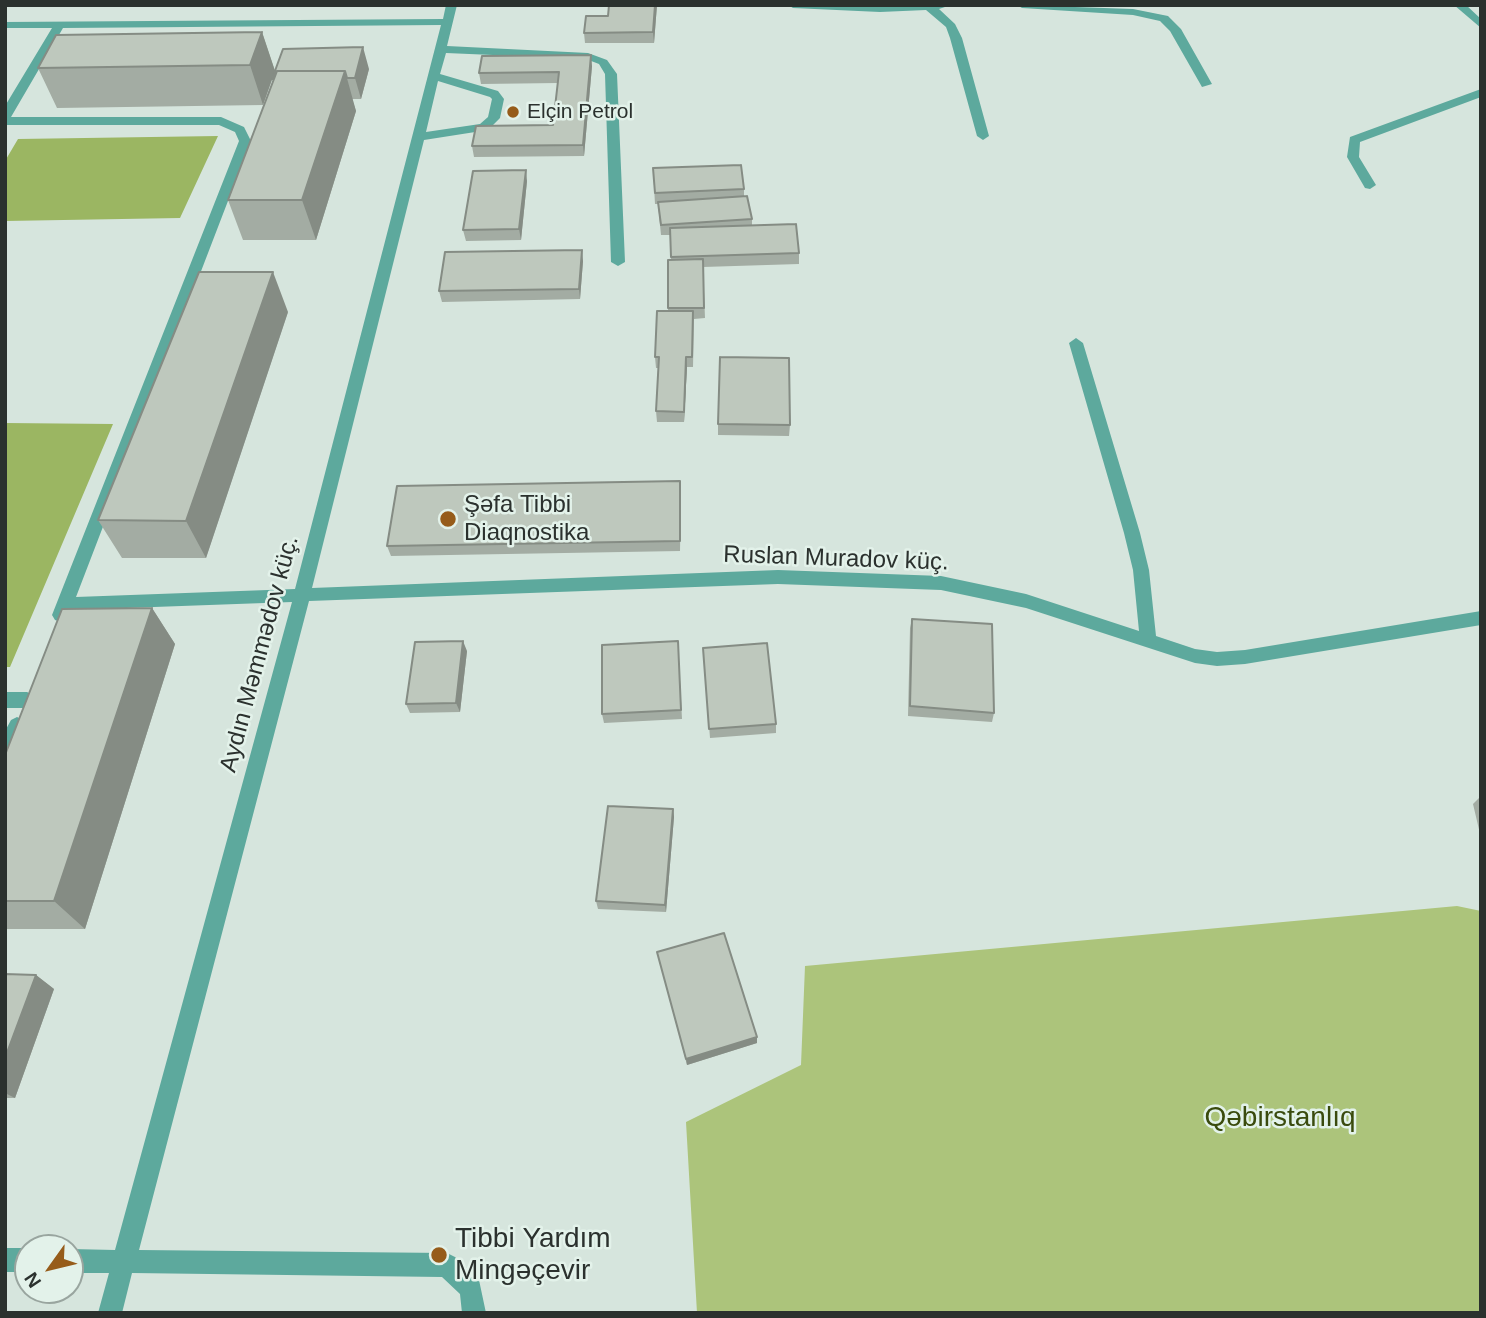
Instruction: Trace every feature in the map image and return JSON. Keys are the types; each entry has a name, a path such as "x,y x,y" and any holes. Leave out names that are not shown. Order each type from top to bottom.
{"street":[{"path":"793,5 880,9 946,5"},
{"path":"1022,5 1133,12 1164,18 1175,29 1206,84"},
{"path":"1459,5 1481,25"},
{"path":"928,6 951,26 984,136"},
{"path":"5,25 449,14"},
{"name":"Aydın Məmmədov küç.","path":"110,1313 302,595 449,14"},
{"path":"56,628 245,141 240,130 221,121 5,119 59,25"},
{"path":"440,49 588,56 603,62 611,74 618,261"},
{"path":"417,137 484,127 494,118 498,99 495,94 433,76"},
{"path":"1370,185 1353,157 1354,140 1481,93"},
{"path":"1076,343 1141,570 1148,639"},
{"name":"Ruslan Muradov küç.","path":"65,604 778,577 941,583 1026,601 1195,656 1217,659 1245,657 1481,618"},
{"path":"5,700 30,694 5,754"},
{"path":"84,1261 447,1265 471,1288 474,1313"}],"green space":[{"path":"218,136 180,218 5,221 5,161 18,139"},
{"path":"5,423 113,424 10,667 5,667"},
{"name":"Qəbirstanlıq","path":"1457,906 1481,911 1481,1313 697,1313 686,1122 801,1065 805,966"}],"building":[{"path":"609,5 655,5 653,32 584,33 586,16 608,16"},
{"path":"262,32 250,65 38,68 56,35"},
{"path":"363,47 355,78 347,78 345,71 277,71 272,79 283,49"},
{"path":"591,55 583,145 472,146 476,126 553,125 559,72 479,73 482,56"},
{"path":"277,71 345,71 302,200 228,200"},
{"path":"741,165 744,189 655,193 653,168"},
{"path":"526,170 519,229 463,230 473,171"},
{"path":"747,196 752,219 661,225 658,202"},
{"path":"796,224 799,253 671,257 670,228"},
{"path":"582,250 579,289 439,291 445,252"},
{"path":"703,259 704,308 668,308 668,260"},
{"path":"199,272 273,272 186,521 98,520"},
{"path":"657,311 693,311 692,357 686,357 684,412 656,411 659,357 655,357"},
{"path":"720,357 789,358 790,425 718,424"},
{"path":"680,481 680,541 387,546 397,486"},
{"path":"152,608 54,901 5,901 5,755 62,609"},
{"path":"912,619 992,624 994,713 910,706"},
{"path":"463,641 456,703 406,704 415,642"},
{"path":"678,641 681,710 602,714 602,645"},
{"path":"767,643 776,724 709,729 703,648"},
{"path":"608,806 673,809 665,905 596,901"},
{"path":"724,933 757,1037 686,1059 657,952"},
{"path":"5,974 36,975 5,1058"}],"place":[{"name":"Elçin Petrol","path":"513,112"},
{"name":"Şəfa Tibbi Diaqnostika","path":"448,519"},
{"name":"Tibbi Yardım Mingəçevir","path":"439,1255"}]}
